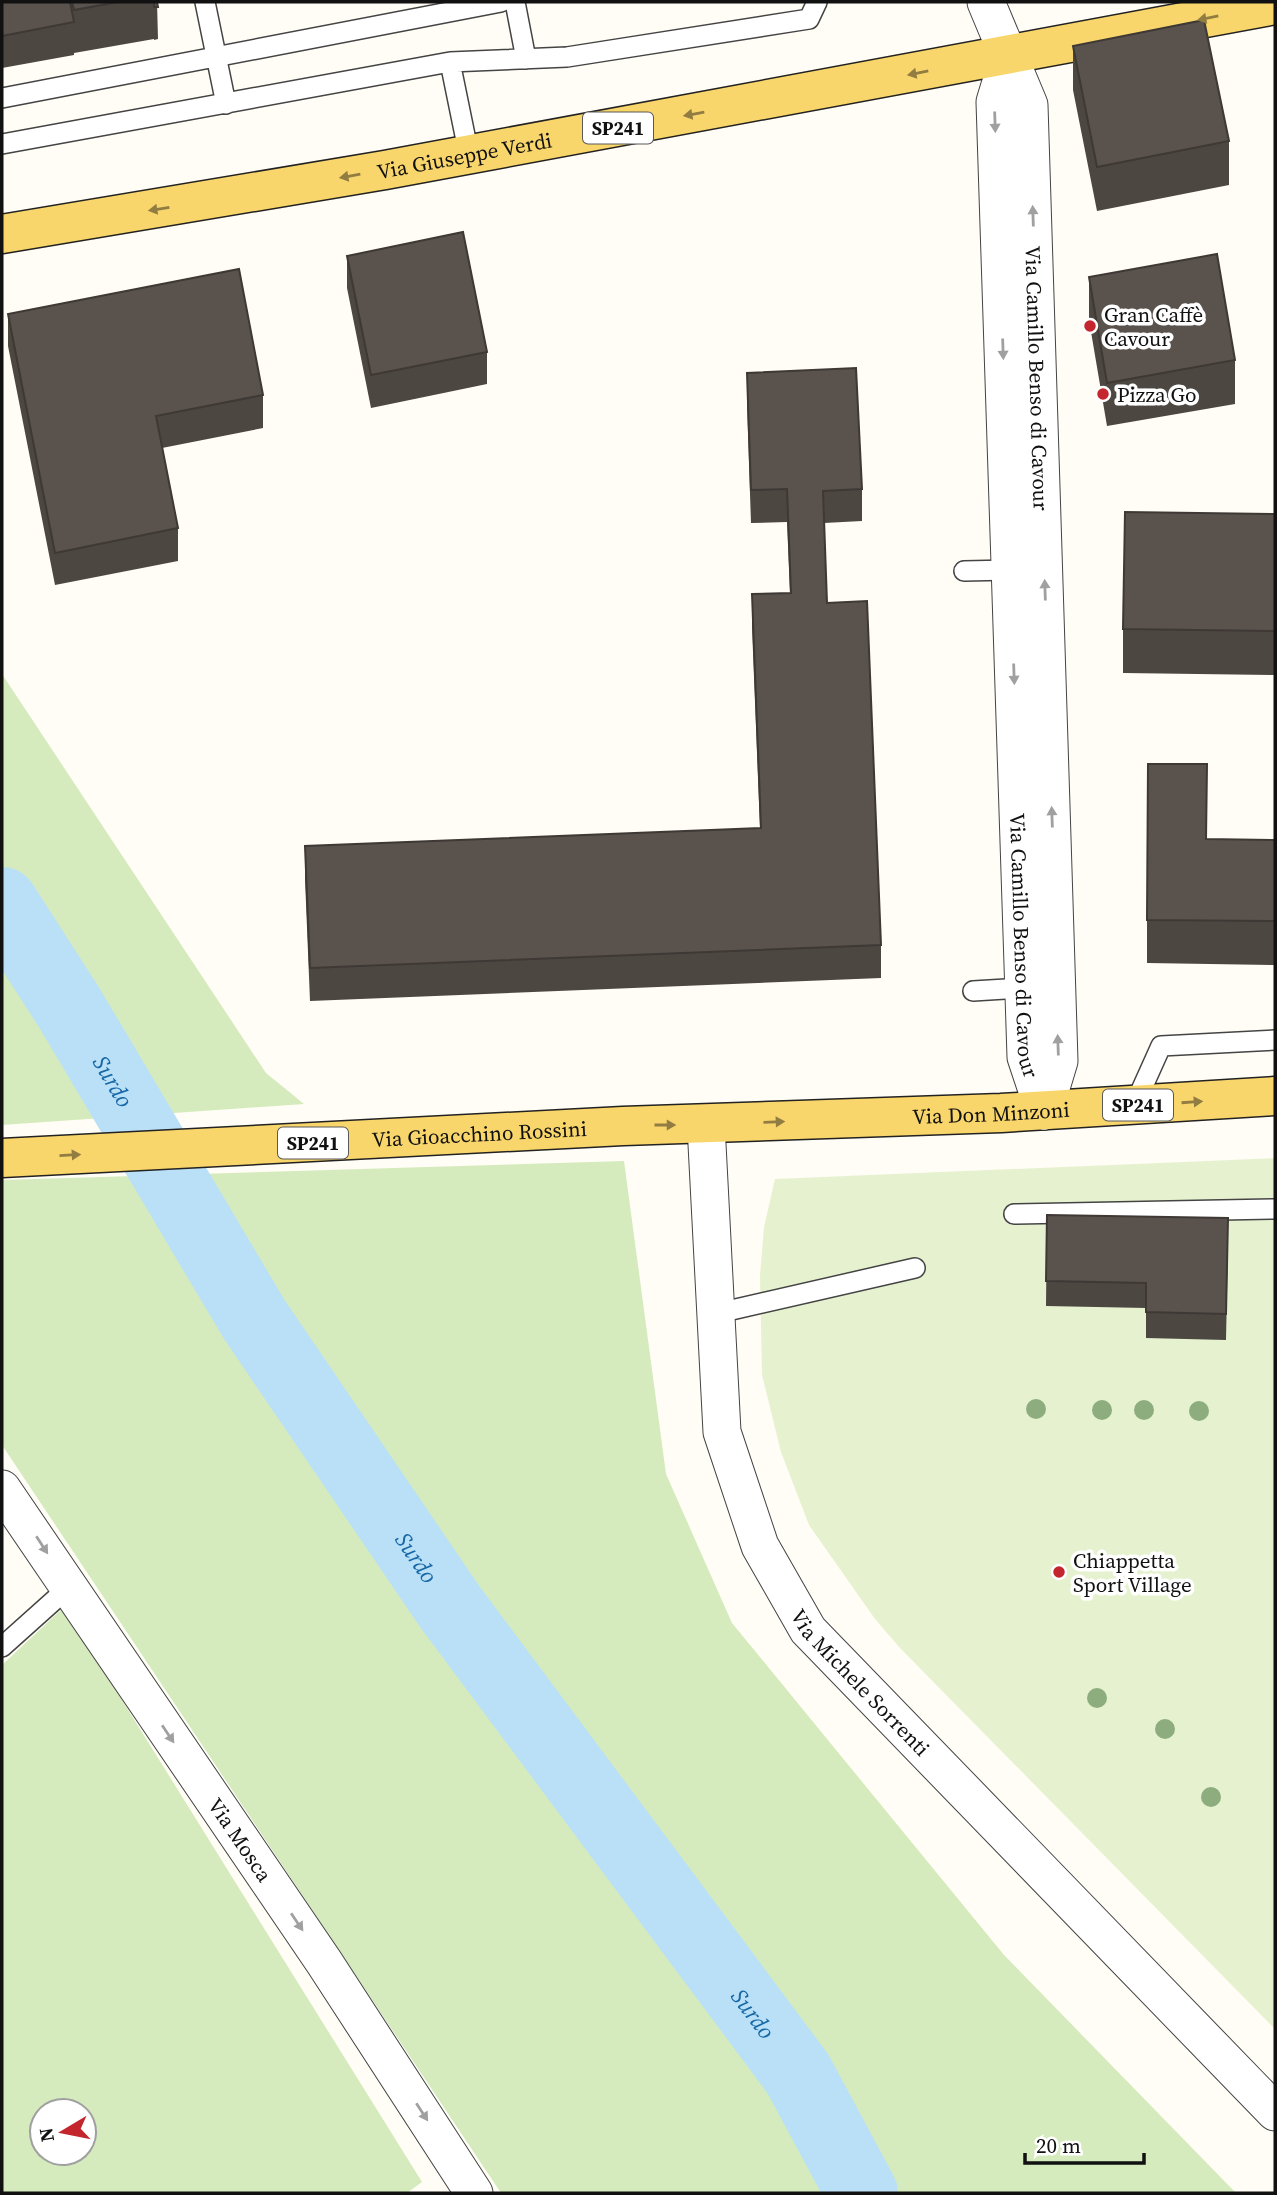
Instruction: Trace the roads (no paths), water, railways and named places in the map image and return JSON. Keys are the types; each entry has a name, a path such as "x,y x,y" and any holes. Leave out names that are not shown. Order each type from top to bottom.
{"main road":[{"name":"SP241","path":"1009,56 1275,5"},
{"name":"Via Giuseppe Verdi","path":"2,234 469,155 1009,56"},
{"name":"Via Don Minzoni","path":"706,1125 1044,1111 1275,1096"},
{"name":"Via Gioacchino Rossini","path":"2,1158 623,1126 706,1125"}],"street":[{"path":"986,2 1009,56"},
{"name":"Via Camillo Benso di Cavour","path":"1009,56 995,102 1018,284 1025,503 1059,1061 1044,1111"},
{"name":"Via Camillo Benso di Cavour","path":"1025,503 1010,570 1026,1057 1044,1111"},
{"name":"Via Michele Sorrenti","path":"706,1125 722,1432 760,1546 808,1630 1275,2112"},
{"name":"Via Mosca","path":"2,1489 324,1962 474,2193"}],"lane":[{"path":"205,2 226,104"},
{"path":"2,98 501,2"},
{"path":"515,2 526,59"},
{"path":"2,144 450,62 567,57 809,19 817,2"},
{"path":"450,62 469,155"},
{"path":"964,571 1010,570"},
{"path":"973,991 1024,988"},
{"path":"1134,1106 1161,1046 1275,1040"},
{"path":"1014,1214 1275,1209"},
{"path":"714,1314 915,1268"},
{"path":"2,1647 69,1587"}],"waterway":[{"name":"Surdo","path":"2,903 70,1009 254,1319 450,1607 798,2074 862,2193"}],"place":[{"name":"Gran Caffè Cavour","path":"1090,326"},
{"name":"Pizza Go","path":"1103,394"},
{"name":"Chiappetta Sport Village","path":"1059,1572"}]}
